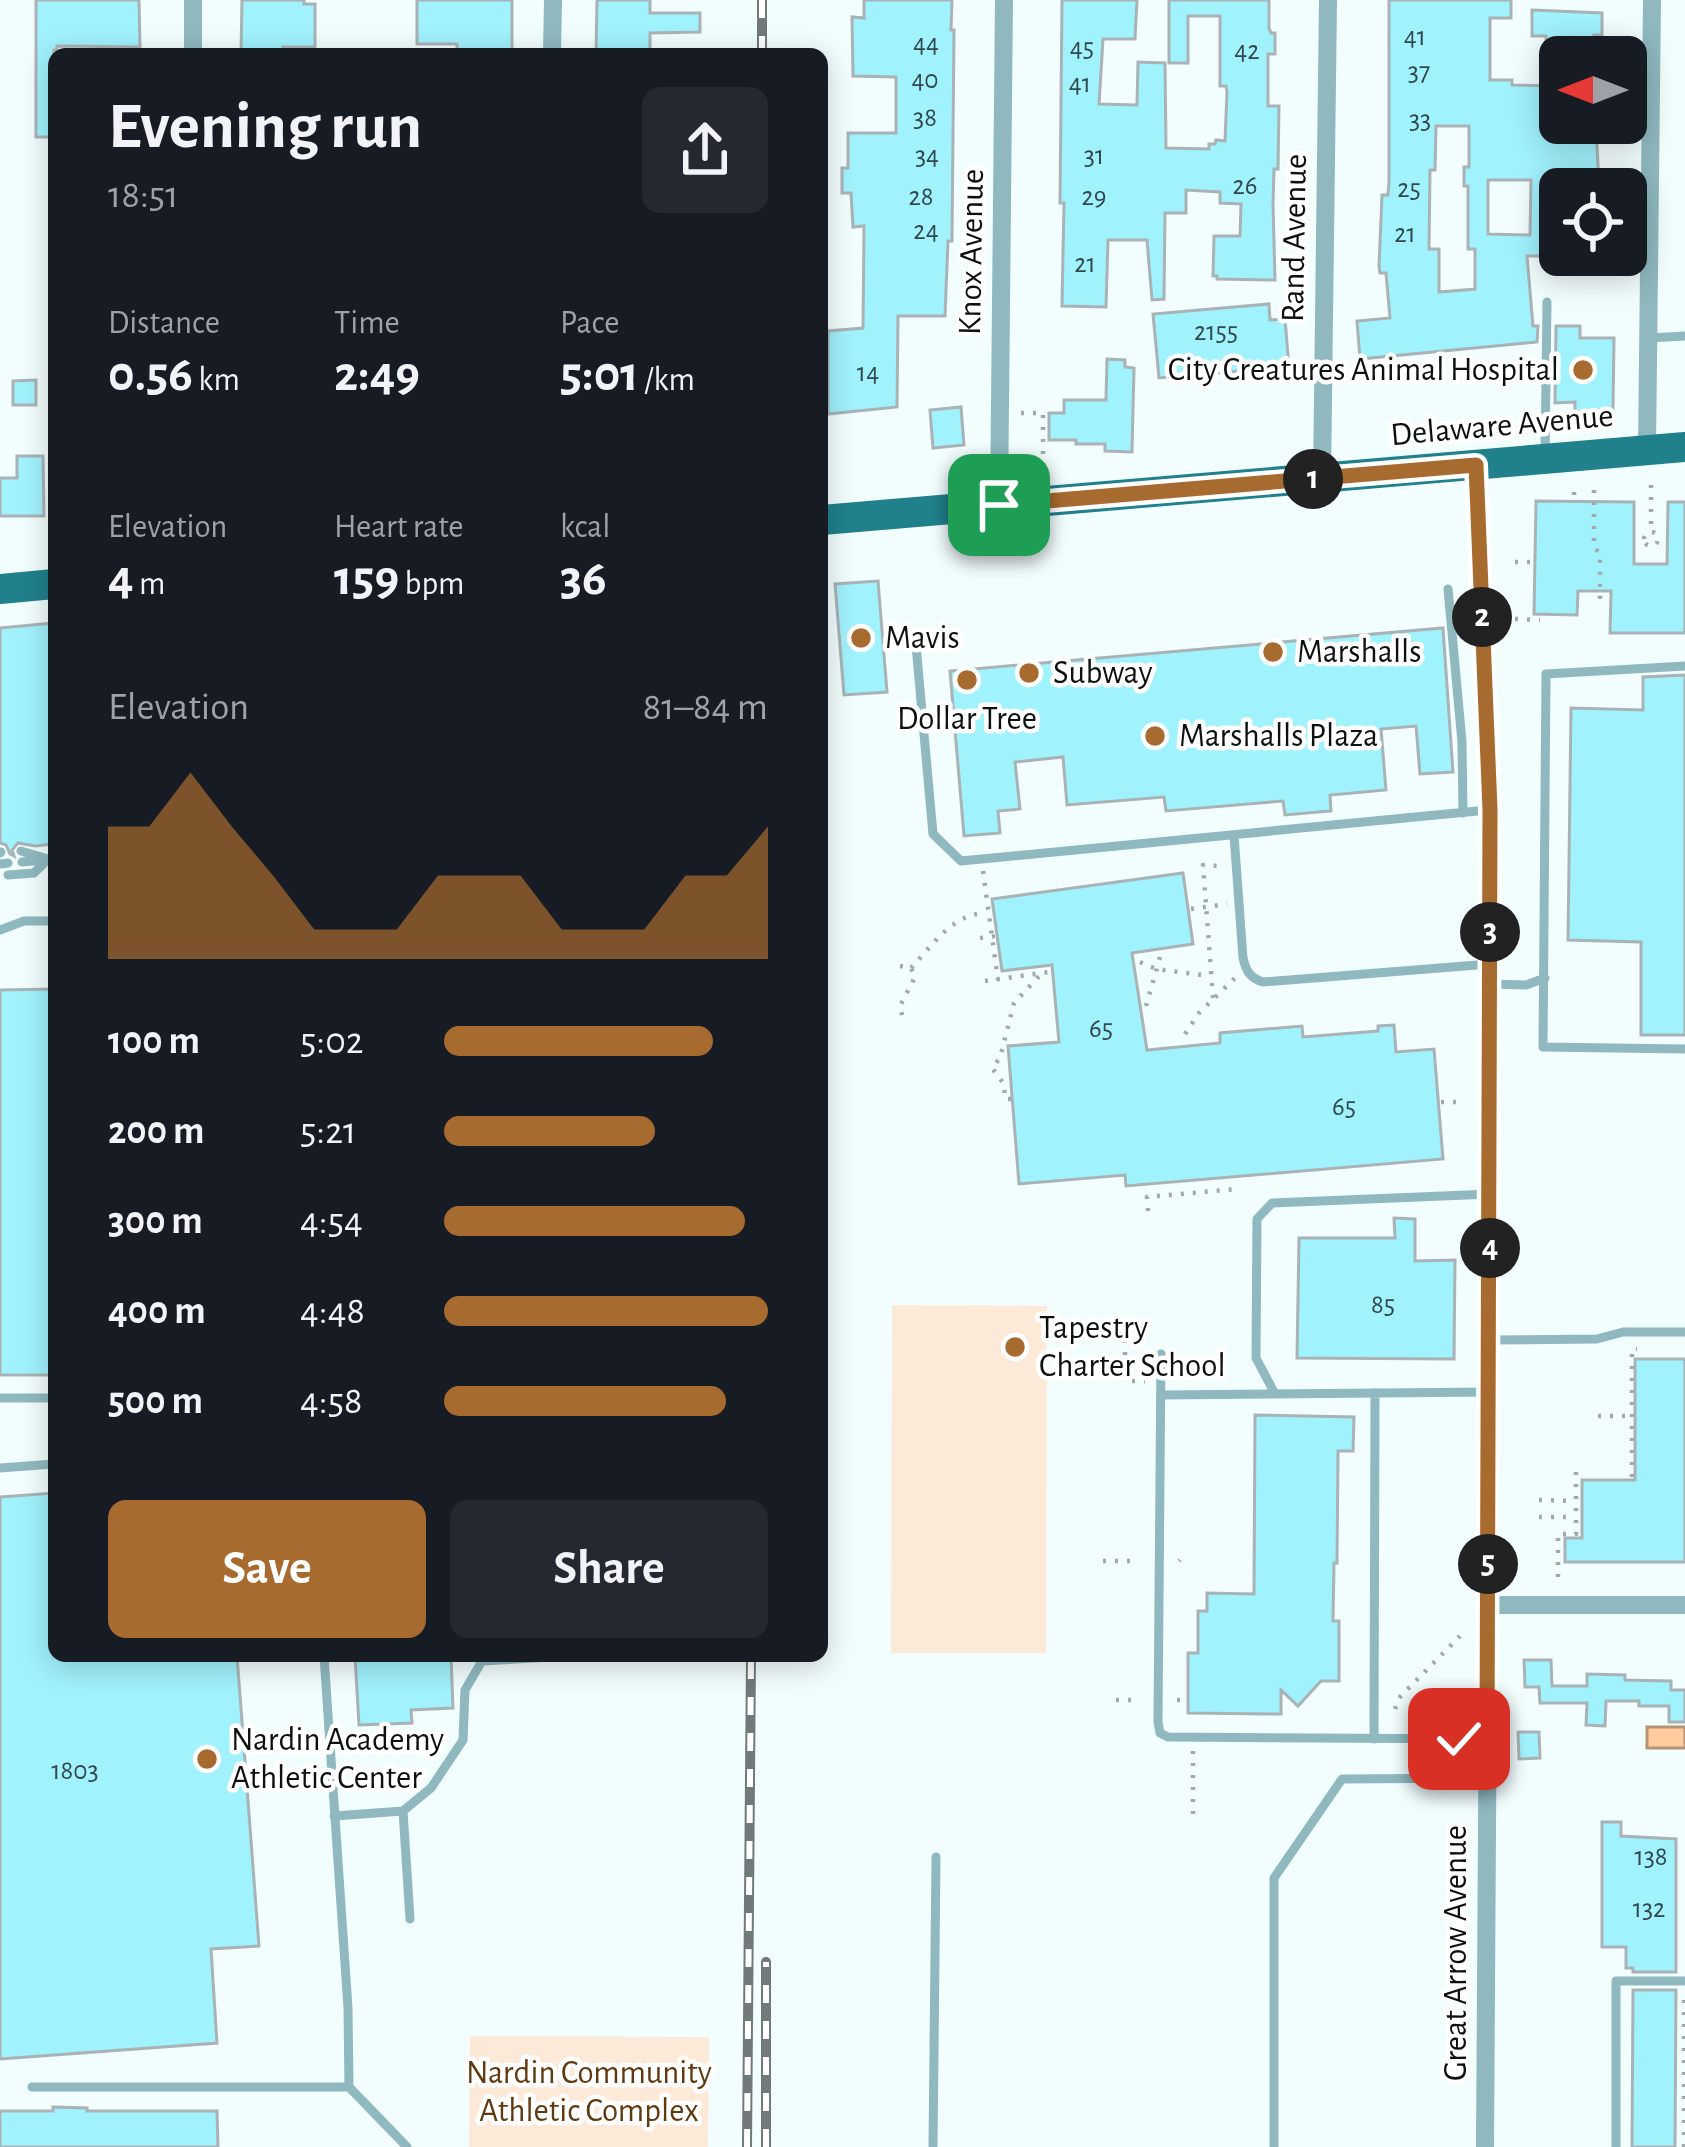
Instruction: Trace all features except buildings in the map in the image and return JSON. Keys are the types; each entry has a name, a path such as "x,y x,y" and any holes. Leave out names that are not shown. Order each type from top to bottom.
{"main road":[{"name":"Delaware Avenue","path":"828,519 1685,447"},
{"path":"0,589 48,585"}],"street":[{"path":"193,0 193,48"},
{"path":"552,48 553,0"},
{"name":"Knox Avenue","path":"999,505 1004,0"},
{"name":"Rand Avenue","path":"1322,478 1328,0"},
{"path":"1647,450 1652,0"},
{"name":"Great Arrow Avenue","path":"1476,465 1490,810 1484,2147"},
{"path":"1488,1605 1685,1605"}],"lane":[{"path":"1545,459 1547,302"},
{"path":"1647,338 1685,336"},
{"path":"1448,589 1462,742 1463,812"},
{"path":"916,634 933,834 962,861 1490,810"},
{"path":"1685,666 1546,674 1543,1047 1685,1049"},
{"path":"1234,835 1243,958 1254,979 1490,974 1526,985 1545,978"},
{"path":"22,856 48,859"},
{"path":"5,868 34,873 48,861"},
{"path":"0,930 24,921 48,921"},
{"path":"1275,1394 1256,1358 1257,1219 1272,1203 1491,1194"},
{"path":"1490,1340 1685,1332"},
{"path":"1161,1354 1160,1733 1168,1737 1487,1739"},
{"path":"1161,1395 1490,1392"},
{"path":"1374,1738 1375,1393"},
{"path":"0,1398 48,1398"},
{"path":"0,1468 48,1464"},
{"path":"323,1662 349,2087 407,2147"},
{"path":"334,1816 403,1811 430,1788 463,1740 465,1690 480,1662"},
{"path":"1274,2147 1274,1878 1342,1779 1487,1778"},
{"path":"403,1811 410,1919"},
{"path":"934,2147 936,1857"},
{"path":"1616,2147 1616,1981 1685,1981"},
{"path":"32,2087 349,2087"}],"path":[{"path":"1022,412 1043,412 1043,464"},
{"path":"1651,485 1651,532"},
{"path":"1594,490 1600,605"},
{"path":"1651,532 1662,538 1650,546 1640,538 1651,532"},
{"path":"1650,546 1650,560"},
{"path":"1515,562 1532,562"},
{"path":"1515,619 1540,620"},
{"path":"1213,998 1204,866 1220,864"},
{"path":"984,881 998,980"},
{"path":"1191,909 1227,904"},
{"path":"911,968 963,917 977,914"},
{"path":"980,938 994,936"},
{"path":"1146,1006 1160,957"},
{"path":"1140,962 1156,969 1213,976"},
{"path":"900,966 915,973 900,1006 904,1023"},
{"path":"985,981 1017,986 1045,973 1017,986 1000,1058 992,1069 1006,1084 1005,1099 1010,1099"},
{"path":"1184,1034 1236,977"},
{"path":"1441,1102 1462,1102"},
{"path":"1148,1211 1147,1196 1236,1189"},
{"path":"1125,1340 1125,1381 1131,1381"},
{"path":"1633,1349 1633,1477"},
{"path":"1598,1416 1633,1416"},
{"path":"1558,1577 1558,1534 1576,1534 1576,1469"},
{"path":"1539,1500 1576,1501"},
{"path":"1539,1517 1576,1517"},
{"path":"1103,1561 1130,1561"},
{"path":"1399,1718 1392,1708 1399,1698 1460,1636"},
{"path":"1116,1700 1131,1700"},
{"path":"1193,1751 1193,1816"},
{"path":"1684,1996 1684,2147"}],"green space":[{"path":"892,1305 1047,1306 1046,1653 891,1653"},
{"name":"Nardin Community Athletic Complex","path":"470,2036 709,2037 708,2147 469,2147"}],"shaded area":[{"path":"1647,1727 1685,1727 1685,1748 1647,1748"}],"railway":[{"path":"762,0 762,48"},
{"path":"747,2147 751,1662"},
{"path":"766,1962 766,2147"}],"place":[{"name":"City Creatures Animal Hospital","path":"1583,370"},
{"name":"Mavis","path":"861,638"},
{"name":"Marshalls","path":"1273,652"},
{"name":"Subway","path":"1029,673"},
{"name":"Dollar Tree","path":"967,680"},
{"name":"Marshalls Plaza","path":"1155,736"},
{"name":"Tapestry Charter School","path":"1015,1347"},
{"name":"Nardin Academy Athletic Center","path":"207,1759"}],"route":[{"path":"999,505 1476,465 1490,810 1487,1739 1459,1739"}]}
